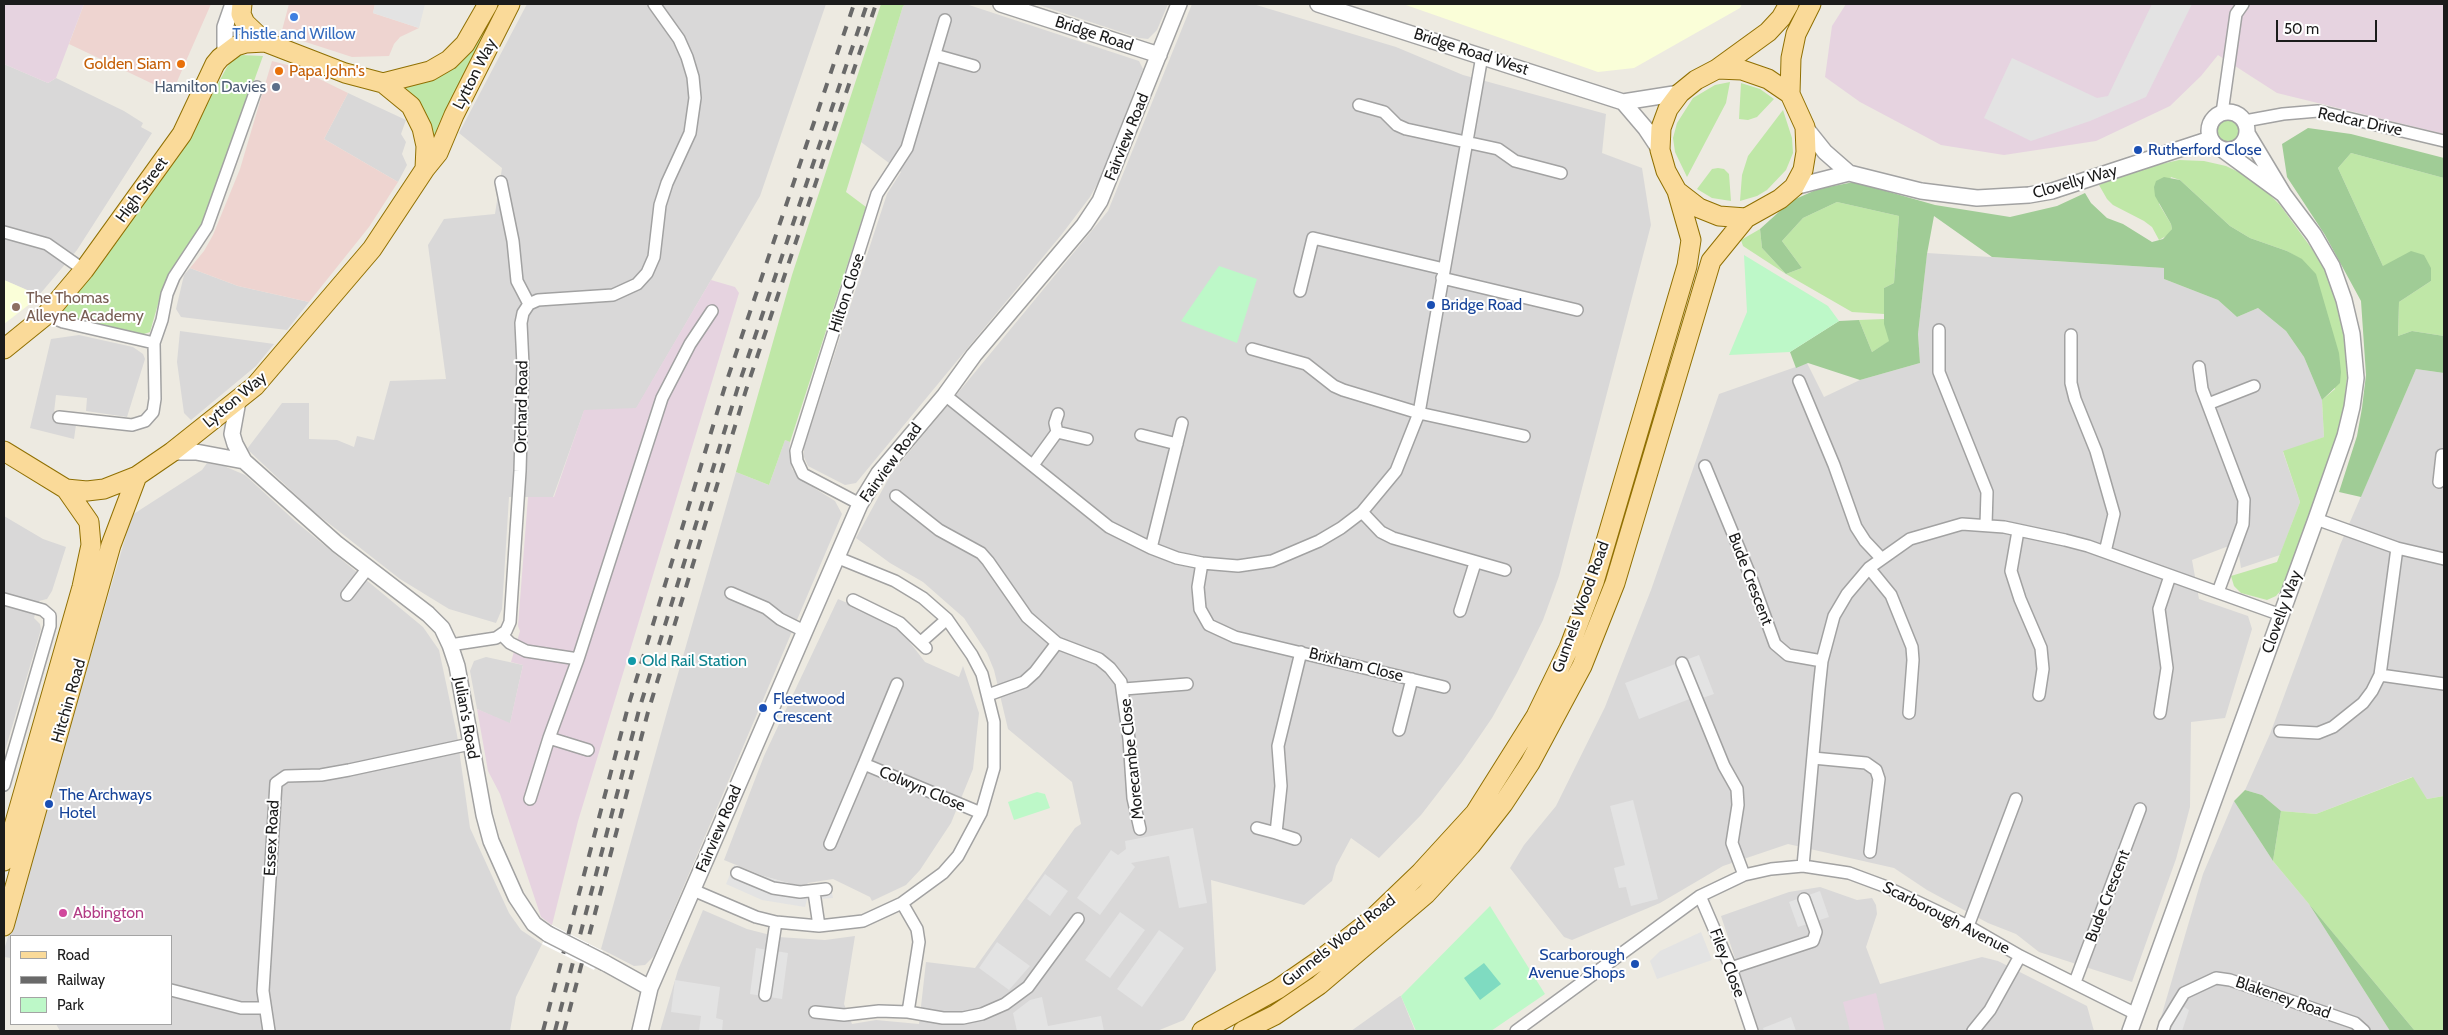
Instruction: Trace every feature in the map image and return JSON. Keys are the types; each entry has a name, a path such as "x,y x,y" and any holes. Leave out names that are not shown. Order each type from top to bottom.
{"main road":[{"path":"242,4 241,14 246,23 265,42 345,73 383,83 412,106 422,128 426,146 425,169"},
{"name":"Lytton Way","path":"383,83 430,71 449,60 465,44 488,4"},
{"name":"Lytton Way","path":"4,451 66,489 87,491 104,489 137,476 172,452 238,401 279,361 372,249 425,169 438,153 454,115 510,4"},
{"name":"Gunnels Wood Road","path":"1202,1031 1278,989 1320,960 1371,920 1421,872 1475,813 1536,716 1569,648 1594,582 1688,266 1691,240 1677,191 1666,171 1660,150 1661,128 1668,109 1680,93 1696,80 1717,69 1768,32 1781,18 1789,4"},
{"name":"Gunnels Wood Road","path":"1243,1031 1275,1015 1319,985 1426,894 1464,852 1503,804 1551,725 1582,666 1615,583 1710,261 1746,218 1780,199 1794,187 1803,170 1806,152 1805,127 1790,94 1791,58 1796,34 1811,4"},
{"path":"225,53 246,43 265,42"},
{"name":"High Street","path":"4,349 46,315 84,270 182,134 212,70 225,53"},
{"path":"1717,69 1742,70 1768,79 1790,94"},
{"name":"Gunnels Wood Road","path":"1677,191 1699,208 1719,216 1746,218"},
{"name":"Hitchin Road","path":"4,926 112,545 137,476"},
{"name":"Hitchin Road","path":"4,861 82,587 91,545 89,522 66,489"}],"street":[{"path":"225,53 225,27 233,4"},
{"path":"501,182 513,241 517,281 529,304 538,300 613,295 624,292 637,284 647,273 654,257 660,205 690,133 695,98 693,77 687,57 679,39 654,4"},
{"name":"Fairview Road","path":"640,1031 650,988 860,504 879,474 945,395 974,355 1084,225 1100,201 1179,4"},
{"name":"Bridge Road West","path":"1318,4 1623,102"},
{"path":"2222,113 2236,14 2243,4"},
{"name":"Bridge Road","path":"1011,5 1159,55"},
{"name":"Hilton Close","path":"860,504 803,474 797,461 796,451 877,194 907,148 945,20"},
{"path":"935,55 974,66"},
{"path":"945,395 1109,527 1151,548 1177,558 1202,563 1238,566 1272,561 1311,545 1341,528 1362,512 1396,471 1419,413 1452,217 1482,56"},
{"path":"58,416 132,425 145,421 154,407 154,343 171,284 207,227 257,87"},
{"path":"1660,150 1623,102 1680,93"},
{"path":"1359,105 1384,112 1397,125 1406,129 1498,149 1515,161 1561,173"},
{"name":"Redcar Drive","path":"2246,128 2283,114 2318,111 2444,141"},
{"path":"2210,139 2210,125 2213,119 2222,113 2237,114 2246,128 2245,142 2236,149 2223,150"},
{"name":"Clovelly Way","path":"1805,127 1825,152 1849,173"},
{"name":"Clovelly Way","path":"2130,1031 2345,436 2356,378 2352,334 2344,300 2332,266 2314,235 2284,195 2246,128"},
{"name":"Clovelly Way","path":"1794,187 1849,173 1947,196 1987,198 2029,195 2077,184 2210,139 2214,144 2284,195"},
{"path":"4,232 22,235 48,244 84,270"},
{"path":"1300,291 1313,238 1577,310"},
{"name":"Orchard Road","path":"502,635 509,627 511,613 520,471 523,365 521,323 523,313 529,304"},
{"path":"530,799 549,738 578,658 662,398 690,344 712,312"},
{"path":"46,315 63,322 154,343"},
{"path":"1939,330 1939,372 1987,492 1986,525"},
{"path":"2071,335 2071,383 2096,451 2114,514 2105,552"},
{"path":"1252,348 1306,364 1334,386 1343,390 1419,413 1524,436"},
{"path":"2200,367 2202,389 2244,500 2245,513 2243,524 2218,592"},
{"path":"1799,381 1834,465 1856,527 1865,541 1881,558"},
{"path":"2208,404 2254,386"},
{"name":"Julian's Road","path":"238,401 232,434 244,462 337,544 428,614 442,628 457,666 484,815 502,869 527,916 548,934 650,988"},
{"path":"1033,465 1057,432 1055,423 1058,414"},
{"path":"1151,548 1182,423"},
{"path":"1057,432 1087,439"},
{"path":"1141,435 1177,444"},
{"name":"Julian's Road","path":"172,452 196,452 244,462"},
{"path":"2441,476 2442,455"},
{"name":"Bude Crescent","path":"1705,466 1750,574 1775,644 1788,655 1822,661"},
{"name":"Morecambe Close","path":"896,496 939,530 981,553 1027,617 1057,643 1105,663 1115,673 1124,689 1133,798 1140,829"},
{"path":"1362,512 1381,532 1393,538 1505,570"},
{"path":"2316,519 2397,548 2444,559"},
{"path":"1804,866 1822,661 1834,616 1847,594 1869,568 1910,539 1962,524 1986,525 2065,540 2105,552 2281,615"},
{"path":"2018,531 2011,570 2020,599 2041,648 2043,669 2039,695"},
{"path":"2280,731 2318,733 2333,727 2364,704 2380,675 2397,548"},
{"path":"693,890 756,918 776,922 819,926 864,920 902,903 937,878 958,856 981,813 994,768 994,722 988,695 972,655 947,619 923,598 895,581 836,557"},
{"name":"Brixham Close","path":"1202,563 1198,586 1200,609 1210,625 1235,638 1444,687"},
{"path":"1460,611 1476,563"},
{"path":"347,595 368,568"},
{"path":"1869,568 1891,595 1912,648 1913,660 1909,713"},
{"path":"2160,713 2167,668 2159,609 2170,576"},
{"path":"731,593 766,608 780,620 804,630"},
{"path":"4,599 43,610 50,616 50,626 4,785"},
{"path":"852,600 900,623 924,645 947,619"},
{"path":"450,645 502,635 510,643 526,651 578,658"},
{"path":"988,695 1024,682 1035,672 1057,643"},
{"name":"Brixham Close","path":"1276,833 1281,786 1278,746 1300,652"},
{"path":"1682,664 1724,766 1737,789 1738,805 1732,843 1744,875"},
{"path":"2380,675 2444,684"},
{"name":"Brixham Close","path":"1399,730 1412,679"},
{"name":"Colwyn Close","path":"830,844 897,684"},
{"name":"Morecambe Close","path":"1124,689 1187,684"},
{"path":"549,738 588,750"},
{"name":"Essex Road","path":"269,1031 264,1008 263,991 276,783 286,776 321,775 470,744"},
{"path":"1813,758 1866,763 1876,770 1879,779 1870,852"},
{"name":"Colwyn Close","path":"864,764 981,813"},
{"path":"1968,926 2016,799"},
{"name":"Bude Crescent","path":"2075,982 2140,809"},
{"path":"1257,828 1295,839"},
{"name":"Scarborough Avenue","path":"1516,1031 1700,896 1744,875 1771,868 1804,866 1849,873 1884,886 1968,926 2020,956 2136,1014"},
{"path":"737,873 773,888 814,892 826,889"},
{"path":"814,892 819,926"},
{"name":"Filey Close","path":"1700,896 1731,968 1752,1031"},
{"path":"1731,968 1813,941 1816,932 1804,899"},
{"path":"902,903 917,929 919,942 908,1012"},
{"path":"815,1012 844,1015 879,1011 908,1012 942,1018 963,1018 982,1014 1005,1004 1028,988 1078,919"},
{"path":"765,995 776,922"},
{"path":"1973,1031 1990,1010 2020,956"},
{"name":"Blakeney Road","path":"2163,1031 2165,1024 2184,993 2216,978 2230,980 2355,1023 2364,1031"},
{"path":"172,990 242,1008 264,1008"}],"shaded area":[{"path":"4,4 84,4 56,78 48,83 4,64"},
{"path":"84,4 211,4 172,93 69,44"},
{"path":"289,4 375,4 373,13 419,28 400,37 394,44 389,56 352,57 281,34"},
{"path":"375,4 425,4 419,28 373,13"},
{"path":"527,4 826,4 760,196 636,409 584,411 553,497 509,497 502,609 496,623 449,609 400,579 313,511 247,449 282,403 309,403 309,439 337,440 354,447 357,436 374,440 390,381 446,379 428,245 444,219 495,214 502,168 459,133"},
{"path":"907,4 966,4 1139,61 1143,69 1101,177 1090,197 1062,234 856,483 845,485 808,466 804,457 804,447 887,194 901,172 861,142 903,6"},
{"path":"1036,4 1168,4 1157,30 1148,39 1139,38"},
{"path":"1192,4 1253,4 1396,47 1463,75 1606,114 1602,153 1642,168 1651,225 1559,576 1543,620 1517,673 1492,718 1462,762 1421,815 1379,858 1351,838 1336,866 1332,881 1304,905 1211,880 1216,970 1184,1020 1157,1031 660,1031 678,970 703,910 747,929 778,937 825,940 855,936 844,1004 852,1024 876,1020 919,1024 926,962 975,968 1075,828 1081,824 1072,782 1008,729 994,670 987,653 964,618 923,582 890,563 856,538 891,474 1108,211"},
{"path":"1403,4 1742,4 1740,8 1634,68 1598,72"},
{"path":"1846,4 2444,4 2444,134 2277,93 2218,55 2201,76 2170,106 2096,141 2004,155 1941,145 1860,102 1825,77 1832,26"},
{"path":"2152,4 2192,4 2146,97 2090,121 2031,141 1984,118 2012,58 2097,98 2108,96"},
{"path":"272,61 295,67 348,93 324,139 398,182 369,227 309,302 238,286 190,268 204,251 213,235 240,169"},
{"path":"4,64 48,83 56,78 124,111 143,123 141,127 152,133 77,250 35,300 27,290 4,280"},
{"path":"348,93 406,120 401,134 406,142 402,154 407,165 398,182 324,139"},
{"path":"1927,253 2164,268 2164,279 2218,300 2237,317 2258,308 2286,331 2304,357 2322,400 2324,437 2283,452 2300,502 2280,555 2241,568 2239,555 2226,547 2192,560 2199,599 2248,616 2252,629 2225,718 2191,722 2190,807 2176,859 2132,982 2039,952 2016,934 1988,923 1927,890 1894,868 1788,844 1723,866 1660,903 1572,940 1564,937 1510,868 1524,845 1556,806 1605,707 1651,590 1719,394 1807,363 1824,397 1860,380 1920,363 1918,334"},
{"path":"190,268 238,286 309,302 287,330 181,317 176,309 184,275"},
{"name":"The Thomas Alleyne Academy","path":"4,280 27,290 35,300 4,324"},
{"path":"711,280 735,287 739,293 578,821 552,925 541,917 500,794 488,771 477,709 510,723 523,665 511,662 520,631 518,626 528,497 554,497 584,410 636,408"},
{"path":"180,331 274,344 256,366 191,420 184,413 177,362"},
{"path":"79,335 133,347 143,354 145,359 127,417 86,411 87,398 56,395 53,421 76,425 74,439 30,428 51,339"},
{"path":"2416,369 2444,373 2444,796 2427,799 2412,777 2316,814 2281,811 2262,795 2245,790 2270,734 2340,545"},
{"path":"785,440 790,442 789,452 792,469 803,481 835,501 842,514 654,956 645,965 634,966 601,949 667,712 736,472 769,485"},
{"path":"207,463 224,466 245,475 295,521 423,627 439,650 457,735 470,828 509,913 521,930 542,944 516,997 510,1031 60,1031 57,1025 172,1025 172,935 10,935 10,958 4,957 4,950 132,515 202,470"},
{"path":"4,516 43,539 66,547 52,591 47,599 39,601 34,618 40,624 41,629 4,754"},
{"path":"838,599 893,625 905,636 925,662 959,677 963,666 979,713 973,769 951,823 920,870 906,885 872,901 870,897 833,879 808,883 806,886 792,884 763,876 724,860 764,756"},
{"path":"1699,655 1714,694 1694,701 1692,698 1639,719 1625,683"},
{"path":"486,657 523,665 510,724 477,709 470,671 474,661"},
{"path":"1633,800 1658,899 1631,906 1626,887 1619,888 1614,868 1625,865 1610,806"},
{"path":"2234,801 2273,861 2309,904 2390,1031 2157,1031 2203,874"},
{"path":"1193,828 1207,903 1179,908 1169,856 1131,863 1135,867 1100,915 1077,898 1111,850 1118,855 1126,849 1125,841"},
{"path":"734,865 792,884 806,886 830,883 833,898 807,900 805,907 762,900 726,884"},
{"path":"1045,874 1068,891 1050,916 1027,899"},
{"path":"1820,887 1857,900 1872,898 1876,905 1877,914 1866,947 1880,984 1982,957 1998,961 2087,1006 2094,1031 1759,1031 1721,916 1789,892"},
{"path":"1820,891 1829,917 1798,927 1789,902"},
{"path":"1120,912 1145,930 1110,978 1085,960"},
{"path":"1159,930 1184,948 1142,1007 1117,989"},
{"path":"1701,932 1712,960 1657,979 1650,961 1660,951"},
{"path":"997,942 1030,966 1009,990 979,968"},
{"path":"756,948 788,953 782,999 750,994"},
{"path":"675,980 720,987 716,1018 723,1020 722,1031 699,1031 701,1016 671,1012"},
{"path":"1876,993 1885,1031 1850,1031 1843,1002"},
{"path":"1400,996 1415,1031 1351,1031"},
{"path":"1042,997 1048,1026 1101,1016 1104,1031 1017,1031 1013,1013 1030,1000"},
{"path":"2181,1005 2189,1010 2182,1031 2170,1031"},
{"path":"1791,1017 1796,1031 1764,1031 1763,1028"}],"green space":[{"path":"881,4 907,4 903,6 846,192 866,207 790,442 785,440 769,485 736,472 792,275"},
{"path":"485,25 489,27 434,142 425,113 419,103 402,89 402,86"},
{"path":"241,55 263,56 201,228 169,275 162,290 150,332 141,335 63,317 60,310 93,272 180,154 227,67 234,58"},
{"path":"1730,82 1726,103 1687,177 1675,152 1673,138 1677,123 1693,98 1715,85"},
{"path":"1741,83 1760,89 1774,99 1757,117 1748,120 1739,119"},
{"path":"1783,110 1792,138 1793,153 1786,170 1767,190 1757,196 1740,201 1742,175 1748,156"},
{"path":"2227,120 2232,121 2238,127 2238,137 2232,143 2227,144 2222,143 2216,137 2215,132 2216,127 2222,121"},
{"path":"2308,128 2351,134 2444,158 2444,178 2351,153 2338,168 2383,266 2411,251 2424,255 2431,268 2431,281 2399,302 2398,336 2412,331 2444,336 2444,373 2416,369 2361,497 2339,492 2357,436 2366,375 2361,301 2325,235 2287,177 2282,144"},
{"path":"2351,153 2444,178 2444,336 2412,331 2398,336 2399,302 2431,281 2383,266 2338,168"},
{"path":"2179,160 2204,161 2226,166 2247,176 2263,188 2280,205 2325,270 2341,315 2347,377 2343,415 2337,439 2282,589 2276,596 2267,600 2241,593 2234,586 2231,576 2277,562 2300,502 2283,451 2324,437 2322,400 2335,389 2302,260 2287,251 2250,238 2230,226 2180,180 2171,177 2159,204 2172,229 2168,235 2159,240 2152,227 2113,205 2099,185 2135,170"},
{"path":"1712,169 1724,169 1729,174 1731,201 1712,198 1697,189"},
{"path":"2164,177 2180,180 2230,226 2250,238 2287,251 2302,259 2316,274 2339,353 2341,372 2340,383 2322,400 2304,357 2286,331 2258,308 2237,317 2218,300 2164,279 2164,268 1992,257 1934,216 1927,254 1918,334 1920,363 1860,380 1808,363 1796,368 1790,352 1839,321 1859,320 1872,352 1889,341 1884,324 1884,288 1894,283 1899,216 1837,202 1803,218 1782,241 1802,268 1786,274 1762,248 1760,229 1791,201 1818,189 1854,182 1935,205 2010,217 2057,206 2085,193 2091,203 2107,218 2123,224 2152,242 2163,239 2172,229 2155,196 2154,187 2156,181"},
{"path":"1837,202 1899,216 1894,283 1884,288 1884,314 1852,312 1786,274 1802,268 1782,241 1803,218"},
{"path":"1760,229 1762,248 1786,274 1743,246 1741,240"},
{"path":"1744,255 1828,306 1839,321 1790,352 1729,355 1747,312"},
{"path":"1219,266 1257,279 1237,343 1181,321"},
{"path":"1884,319 1890,341 1872,352 1859,320"},
{"path":"2413,777 2427,799 2444,796 2444,1031 2415,1031 2273,861 2281,811 2316,814"},
{"path":"2245,790 2262,795 2281,811 2273,861 2234,801"},
{"path":"1037,792 1045,794 1050,808 1014,820 1008,802"},
{"path":"2309,904 2415,1031 2390,1031"},
{"path":"1490,906 1545,994 1491,1031 1416,1031 1401,996"},
{"path":"1484,963 1501,984 1480,1000 1464,978"}],"pier":[{"path":"552,925 603,951 594,970 542,944"}],"railway":[{"path":"543,1031 628,707 726,383 854,4"},
{"path":"555,1031 639,710 738,387 867,4"},
{"path":"564,1031 648,712 746,390 876,4"}],"place":[{"name":"Thistle and Willow","path":"294,17"},
{"name":"Golden Siam","path":"181,64"},
{"name":"Papa John's","path":"279,71"},
{"name":"Hamilton Davies","path":"276,87"},
{"name":"Rutherford Close","path":"2138,150"},
{"name":"Bridge Road","path":"1431,305"},
{"name":"The Thomas Alleyne Academy","path":"16,307"},
{"name":"Old Rail Station","path":"632,661"},
{"name":"Fleetwood Crescent","path":"763,708"},
{"name":"The Archways Hotel","path":"49,804"},
{"name":"Abbington","path":"63,913"},
{"name":"Scarborough Avenue Shops","path":"1635,964"}]}
